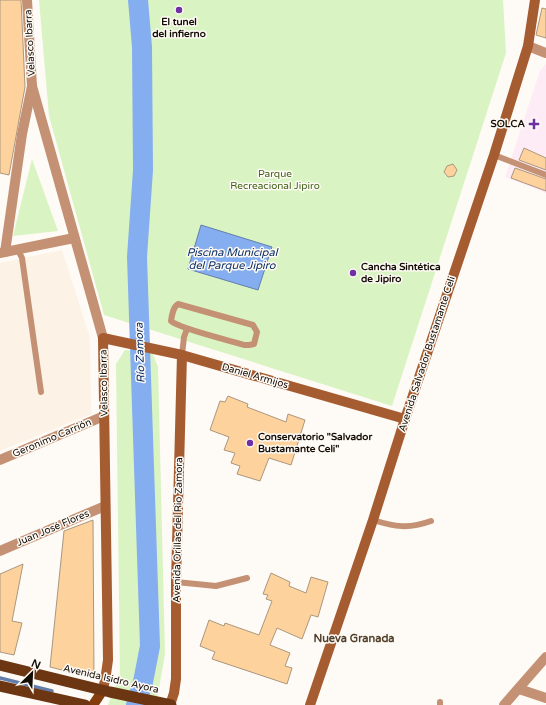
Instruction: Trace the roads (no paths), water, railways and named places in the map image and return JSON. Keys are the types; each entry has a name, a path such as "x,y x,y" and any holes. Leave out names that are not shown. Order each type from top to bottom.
{"highway":[{"name":"Avenida Isidro Ayora","path":"0,665 169,705"},
{"path":"0,686 85,705"}],"main road":[{"name":"Avenida Salvador Bustamante Celi","path":"310,705 494,155 528,46 535,0"},
{"name":"Daniel Armijos","path":"103,338 182,355 405,419"},
{"name":"Velasco Ibarra","path":"103,338 108,660 106,691"},
{"name":"Avenida Orillas del Rio Zamora","path":"169,705 174,693 176,680 176,582 182,355"},
{"path":"93,705 106,691"}],"street":[{"name":"Velasco Ibarra","path":"27,0 32,86 103,338"},
{"path":"528,46 546,53"},
{"name":"Velasco Ibarra","path":"3,253 22,134 32,86"},
{"path":"3,253 74,238"},
{"name":"Geronimo Carrión","path":"0,460 104,416"},
{"name":"Juan José Flores","path":"0,551 105,506"},
{"path":"504,705 546,657"},
{"path":"519,689 546,698"}],"lane":[{"path":"494,155 546,175"},
{"path":"18,250 22,258 41,392"},
{"path":"178,304 253,325 257,332 254,344 249,345 187,329 174,324 171,321 175,306 178,304"},
{"path":"182,355 184,337 187,329"},
{"path":"373,520 389,525 406,526 417,526 431,521"},
{"path":"176,582 216,586 246,578"}],"water":[{"name":"Piscina Municipal del Parque Jipiro","path":"201,225 272,247 258,290 188,269"}],"waterway":[{"name":"Río Zamora","path":"136,705 143,682 150,646 137,257 143,170 142,47 138,0"},
{"path":"0,678 52,691"}],"place":[{"name":"El tunel del infierno","path":"179,10"},
{"name":"SOLCA","path":"534,124"},
{"name":"Cancha Sintética de Jipiro","path":"353,273"},
{"name":"Conservatorio \"Salvador Bustamante Celi\"","path":"250,443"}],"district":[{"name":"Nueva Granada","path":"354,638"}],"park label":[{"name":"Parque Recreacional Jipiro","path":"275,180"}]}
